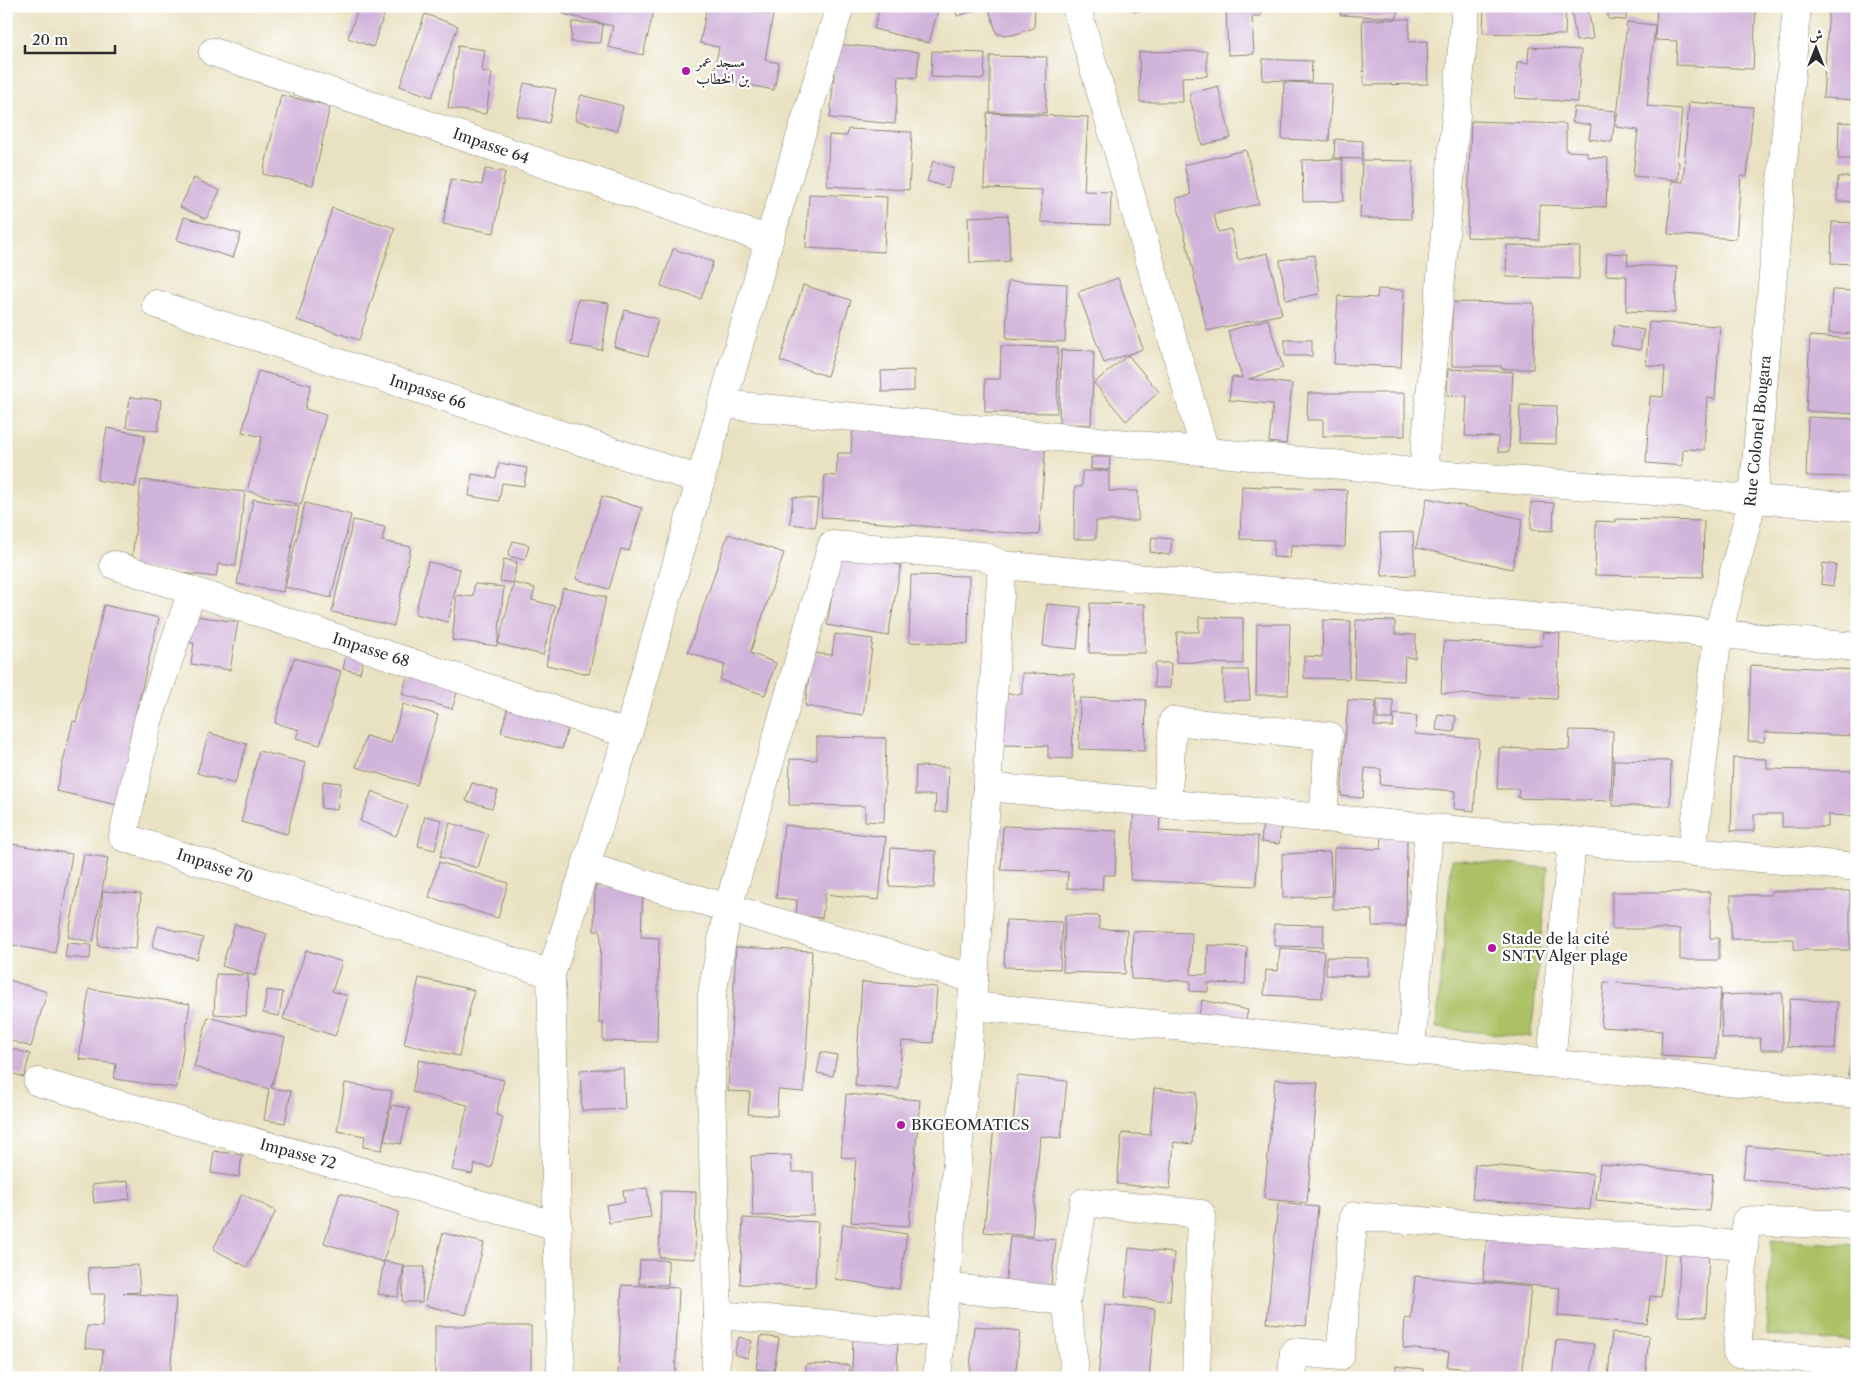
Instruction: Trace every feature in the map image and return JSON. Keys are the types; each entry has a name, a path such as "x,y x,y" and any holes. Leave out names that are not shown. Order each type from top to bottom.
{"street":[{"path":"561,1378 550,974 628,734 769,240 840,6"},
{"path":"1076,6 1205,452"},
{"path":"1422,473 1466,6"},
{"name":"Rue Colonel Bougara","path":"1692,852 1718,634 1753,498 1797,6"},
{"name":"Impasse 64","path":"213,52 769,240"},
{"name":"Impasse 66","path":"156,304 701,480"},
{"path":"722,404 1422,473 1857,507"},
{"path":"715,1378 718,1315 711,1087 712,994 728,908 832,545 983,556 1002,566 1857,647"},
{"name":"Impasse 68","path":"114,566 628,734"},
{"path":"937,1378 972,1006 1002,566"},
{"name":"Impasse 70","path":"192,591 148,721 123,837 550,974"},
{"path":"1167,804 1173,721 1329,736 1323,818"},
{"path":"987,787 1857,867"},
{"path":"1410,1050 1429,828"},
{"path":"1551,1064 1572,841"},
{"path":"586,867 974,979"},
{"path":"972,1006 1857,1094"},
{"name":"Impasse 72","path":"38,1082 558,1226"},
{"path":"1074,1378 1066,1302 1084,1202 1201,1214 1196,1378"},
{"path":"1292,1378 1294,1352 1340,1356 1354,1216 1744,1245"},
{"path":"1857,1225 1746,1221 1737,1353 1857,1362"},
{"path":"946,1287 1066,1302"},
{"path":"718,1315 941,1333"}],"green space":[{"name":"Stade de la cité SNTV Alger plage","path":"1452,859 1548,868 1531,1037 1436,1028"},
{"path":"1772,1240 1857,1245 1857,1341 1766,1335"}],"building":[{"path":"359,6 387,6 373,47 348,38"},
{"path":"554,6 655,6 643,55 608,47 613,26 563,14 564,9"},
{"path":"707,6 728,6 773,15 765,60 779,63 774,90 713,78 719,47 700,43"},
{"path":"880,6 939,6 929,43 874,29"},
{"path":"954,6 980,6 980,9 957,16"},
{"path":"988,6 1035,6 1034,28 1013,35 997,34"},
{"path":"1133,6 1153,6 1153,7 1134,12"},
{"path":"1226,6 1261,6 1261,16 1252,16 1254,54 1228,55"},
{"path":"1341,6 1398,6 1397,18 1340,15"},
{"path":"1484,6 1566,6 1565,35 1483,33"},
{"path":"1571,6 1588,6 1593,39 1576,41"},
{"path":"1608,6 1627,6 1626,20 1608,19"},
{"path":"1657,6 1756,6 1753,69 1676,65 1677,41 1655,40"},
{"path":"1829,6 1857,6 1856,100 1823,98"},
{"path":"425,14 458,26 432,97 400,86"},
{"path":"1409,19 1409,42 1427,41 1428,84 1364,85 1362,20"},
{"path":"572,22 603,24 601,43 571,42"},
{"path":"1627,22 1655,25 1647,106 1682,109 1677,162 1679,162 1678,180 1633,176 1638,130 1616,127"},
{"path":"837,44 919,52 917,78 899,76 895,124 830,118"},
{"path":"458,46 485,50 482,71 492,73 486,114 448,108"},
{"path":"1529,47 1581,50 1578,102 1515,98 1517,62 1528,63"},
{"path":"932,51 985,53 984,79 931,77"},
{"path":"1207,51 1207,76 1182,77 1183,102 1140,102 1139,52"},
{"path":"990,56 1047,57 1046,113 990,112"},
{"path":"1263,59 1312,61 1311,82 1262,80"},
{"path":"1284,82 1332,84 1329,141 1282,139"},
{"path":"524,83 556,89 549,123 517,116"},
{"path":"1218,86 1231,138 1202,145 1189,94"},
{"path":"281,95 330,106 313,185 263,174"},
{"path":"581,95 623,106 617,131 575,120"},
{"path":"1689,102 1753,107 1747,176 1741,176 1736,239 1668,234 1672,181 1683,182"},
{"path":"1574,107 1616,111 1612,142 1589,139 1591,125 1572,122"},
{"path":"987,113 1088,117 1084,191 1111,192 1110,225 1041,222 1042,190 984,188"},
{"path":"1471,121 1566,124 1566,151 1587,152 1587,157 1608,158 1606,207 1540,205 1539,240 1467,237"},
{"path":"1839,122 1857,123 1857,159 1838,159"},
{"path":"848,129 912,132 909,190 827,186 829,135 847,136"},
{"path":"1335,139 1363,141 1362,159 1334,158"},
{"path":"1246,150 1259,204 1214,214 1218,232 1231,229 1238,260 1268,253 1282,314 1207,331 1176,198 1191,195 1184,165"},
{"path":"1342,159 1344,201 1303,202 1302,160"},
{"path":"1362,160 1413,161 1411,219 1360,218"},
{"path":"933,161 954,168 948,188 927,181"},
{"path":"485,169 505,172 494,233 443,224 451,179 482,185"},
{"path":"1838,177 1857,177 1857,202 1837,201"},
{"path":"194,178 220,191 206,219 180,207"},
{"path":"809,194 887,197 884,252 806,248"},
{"path":"332,208 395,228 359,340 297,320"},
{"path":"1008,215 1010,261 970,263 968,217"},
{"path":"184,217 241,234 233,258 177,240"},
{"path":"1832,222 1857,223 1857,264 1831,263"},
{"path":"1507,245 1580,247 1579,279 1506,277"},
{"path":"673,249 713,262 701,299 661,286"},
{"path":"1607,253 1628,254 1627,265 1677,267 1675,313 1626,311 1627,276 1606,275"},
{"path":"1314,255 1320,294 1286,300 1280,260"},
{"path":"1118,278 1143,349 1104,363 1078,292"},
{"path":"1008,281 1067,284 1065,342 1006,339"},
{"path":"803,285 851,300 827,376 780,361"},
{"path":"1378,289 1404,290 1401,367 1334,364 1338,296 1377,298"},
{"path":"1832,290 1857,291 1857,334 1829,333"},
{"path":"578,299 609,303 602,350 571,345"},
{"path":"1452,302 1534,303 1533,369 1501,369 1501,366 1452,366"},
{"path":"625,310 658,319 648,356 614,347"},
{"path":"1268,319 1283,368 1249,379 1292,384 1286,444 1269,442 1273,404 1229,400 1232,377 1242,378 1228,331"},
{"path":"1649,322 1720,326 1715,399 1707,398 1704,450 1683,449 1682,466 1646,463 1650,396 1663,397 1665,367 1646,365"},
{"path":"1615,325 1644,330 1640,350 1611,345"},
{"path":"1810,336 1857,339 1857,414 1806,411"},
{"path":"1285,340 1312,340 1312,356 1285,356"},
{"path":"1001,346 1058,347 1057,413 985,412 985,379 1000,379"},
{"path":"1061,350 1094,351 1091,425 1059,424"},
{"path":"1128,355 1159,392 1126,421 1094,383"},
{"path":"1448,369 1513,372 1509,452 1498,452 1498,437 1465,436 1467,396 1447,395"},
{"path":"914,370 914,391 882,392 881,371"},
{"path":"258,371 311,385 305,409 326,415 301,505 247,491 262,437 242,432"},
{"path":"1308,393 1405,393 1405,436 1323,436 1323,420 1307,420"},
{"path":"130,397 161,400 158,431 126,427"},
{"path":"1520,405 1557,406 1556,444 1519,443"},
{"path":"1808,417 1855,419 1854,477 1806,476"},
{"path":"853,424 1046,442 1039,535 821,517 825,475 836,476 838,453 851,453"},
{"path":"107,428 145,435 135,487 97,480"},
{"path":"1091,457 1110,457 1109,470 1091,469"},
{"path":"499,463 527,468 524,486 502,483 499,501 469,496 472,474 496,478"},
{"path":"1082,471 1109,471 1109,491 1138,491 1138,521 1096,521 1096,539 1074,539 1075,487 1082,487"},
{"path":"141,480 245,492 236,566 218,564 216,577 131,567"},
{"path":"1242,486 1347,490 1345,547 1291,545 1290,558 1273,557 1274,540 1240,539"},
{"path":"602,496 642,508 629,551 621,549 609,589 576,579"},
{"path":"793,497 818,499 815,527 790,524"},
{"path":"1427,498 1523,519 1512,569 1416,548"},
{"path":"253,499 299,507 283,592 237,584"},
{"path":"1531,502 1554,503 1553,531 1531,530"},
{"path":"305,503 351,515 331,598 285,587"},
{"path":"1616,519 1704,521 1703,577 1595,575 1596,521 1616,522"},
{"path":"353,520 385,527 382,541 411,547 394,626 332,612"},
{"path":"1413,532 1415,575 1382,576 1380,533"},
{"path":"728,534 784,553 750,653 776,663 765,695 720,680 725,665 688,652"},
{"path":"1152,537 1172,539 1170,555 1150,552"},
{"path":"513,541 529,545 525,560 508,556"},
{"path":"839,554 901,565 888,636 827,625"},
{"path":"1855,556 1857,556 1857,595 1852,595"},
{"path":"504,559 517,562 513,583 500,581"},
{"path":"428,562 460,569 448,622 415,614"},
{"path":"1823,563 1836,565 1833,586 1821,584"},
{"path":"911,575 969,576 968,644 909,642"},
{"path":"514,583 535,588 532,600 555,606 543,655 498,644"},
{"path":"474,584 504,587 497,646 452,640 457,595 473,597"},
{"path":"563,588 606,597 589,674 546,665"},
{"path":"1090,603 1145,604 1145,653 1089,653"},
{"path":"1047,604 1081,607 1077,649 1043,646"},
{"path":"104,605 159,618 130,737 138,739 122,806 56,791 73,721 76,722"},
{"path":"189,615 238,622 230,670 191,664 194,643 185,642"},
{"path":"1199,617 1243,618 1243,664 1176,662 1177,632 1199,632"},
{"path":"1323,620 1351,621 1349,679 1304,678 1304,656 1322,657"},
{"path":"1356,620 1395,621 1395,634 1416,635 1415,658 1405,657 1404,681 1354,679"},
{"path":"1257,624 1290,624 1288,695 1256,695"},
{"path":"1543,632 1560,633 1557,699 1441,693 1444,641 1542,646"},
{"path":"835,634 873,639 863,715 805,706 812,653 832,655"},
{"path":"346,656 363,660 360,673 343,669"},
{"path":"294,658 341,671 320,745 296,738 299,730 275,723"},
{"path":"1155,663 1171,663 1170,688 1154,688"},
{"path":"1751,665 1857,670 1857,736 1765,732 1764,742 1748,741"},
{"path":"410,667 460,683 452,709 402,694"},
{"path":"1223,670 1248,670 1250,700 1223,701"},
{"path":"1022,673 1074,674 1072,759 1048,758 1048,746 1003,745 1004,694 1022,694"},
{"path":"1080,698 1146,700 1145,751 1079,749"},
{"path":"1377,699 1393,700 1393,719 1377,719"},
{"path":"1348,700 1376,702 1374,726 1393,727 1394,714 1417,716 1415,734 1479,739 1474,811 1454,809 1455,791 1380,785 1381,769 1365,768 1363,798 1341,796"},
{"path":"509,703 570,720 562,749 501,732"},
{"path":"403,704 438,715 417,785 356,767 366,736 391,743"},
{"path":"1438,714 1456,716 1454,732 1436,730"},
{"path":"1570,730 1613,731 1611,801 1518,798 1519,789 1497,789 1499,748 1569,750"},
{"path":"209,733 247,744 235,784 197,773"},
{"path":"817,737 886,738 884,822 865,821 865,806 789,805 790,759 817,760"},
{"path":"259,751 306,763 287,834 241,822"},
{"path":"1733,758 1767,759 1767,769 1857,771 1857,816 1828,815 1828,827 1782,827 1782,814 1754,814 1754,831 1731,831"},
{"path":"1614,760 1671,761 1670,806 1613,806"},
{"path":"916,766 949,767 947,812 935,812 936,795 915,795"},
{"path":"323,781 341,783 337,810 321,808"},
{"path":"472,783 498,791 492,808 466,801"},
{"path":"372,791 408,806 396,836 360,821"},
{"path":"1134,804 1161,806 1159,831 1258,836 1256,886 1130,880"},
{"path":"425,816 442,820 435,850 418,846"},
{"path":"450,823 488,834 478,868 440,857"},
{"path":"1263,823 1281,825 1279,844 1261,842"},
{"path":"784,825 886,837 879,900 825,894 822,918 796,915 797,900 776,898"},
{"path":"1003,826 1117,831 1115,875 1103,875 1102,890 1067,888 1068,872 1001,870"},
{"path":"1382,836 1407,836 1406,926 1372,926 1372,910 1333,909 1334,848 1381,849"},
{"path":"6,843 72,854 55,953 6,944"},
{"path":"891,848 936,851 934,888 889,886"},
{"path":"1330,852 1332,896 1283,898 1282,854"},
{"path":"84,854 108,858 93,942 68,937"},
{"path":"439,862 508,883 498,918 429,897"},
{"path":"595,886 643,887 641,937 659,938 657,1042 603,1041 603,1023 599,1023 601,931 594,931"},
{"path":"103,891 141,894 136,949 98,946"},
{"path":"1771,891 1850,891 1850,950 1794,950 1794,939 1731,939 1731,895 1771,895"},
{"path":"1612,892 1710,892 1710,938 1719,938 1719,960 1680,960 1680,929 1612,929"},
{"path":"1065,915 1099,916 1099,929 1127,930 1125,974 1063,972"},
{"path":"1006,920 1062,922 1060,969 1004,967"},
{"path":"235,924 267,934 255,976 222,966"},
{"path":"1274,924 1324,925 1323,947 1274,946"},
{"path":"158,926 203,938 197,959 152,947"},
{"path":"1133,931 1192,933 1191,974 1207,975 1208,945 1247,947 1245,984 1208,983 1208,992 1190,991 1190,981 1131,979"},
{"path":"67,943 91,945 90,959 65,957"},
{"path":"736,947 812,951 804,1092 778,1090 777,1116 748,1114 750,1092 728,1091"},
{"path":"1280,948 1324,951 1322,998 1264,995 1266,970 1278,971"},
{"path":"306,950 342,962 332,991 348,996 335,1036 283,1019"},
{"path":"1326,957 1368,958 1368,976 1326,975"},
{"path":"216,974 248,975 246,1016 214,1014"},
{"path":"419,978 474,990 459,1056 404,1044"},
{"path":"6,979 47,992 31,1047 6,1039"},
{"path":"862,982 937,987 933,1043 902,1041 899,1089 855,1086"},
{"path":"1604,982 1721,989 1716,1059 1661,1056 1662,1031 1601,1027"},
{"path":"89,989 190,1004 177,1088 114,1079 116,1064 79,1059"},
{"path":"267,990 283,992 279,1016 263,1013"},
{"path":"1782,993 1783,1050 1761,1050 1760,1038 1722,1039 1721,995"},
{"path":"1790,999 1838,1002 1835,1049 1787,1046"},
{"path":"1202,1000 1248,1010 1245,1024 1199,1015"},
{"path":"208,1017 285,1038 271,1088 291,1091 285,1123 264,1120 269,1089 194,1067"},
{"path":"1857,1024 1857,1077 1848,1075"},
{"path":"13,1049 30,1054 24,1077 7,1072"},
{"path":"821,1052 837,1055 833,1076 817,1073"},
{"path":"419,1060 504,1080 496,1115 503,1117 491,1168 475,1164 472,1174 452,1170 468,1105 412,1092"},
{"path":"623,1068 625,1109 582,1111 580,1070"},
{"path":"1017,1076 1067,1081 1061,1138 1040,1136 1032,1236 984,1232 994,1125 1013,1127"},
{"path":"1275,1079 1318,1083 1307,1203 1264,1199"},
{"path":"345,1083 392,1091 382,1150 363,1147 365,1136 337,1131"},
{"path":"1154,1088 1197,1092 1192,1144 1174,1142 1170,1189 1117,1184 1122,1133 1150,1135"},
{"path":"846,1094 920,1100 909,1226 851,1222 856,1158 841,1157"},
{"path":"392,1105 409,1108 401,1144 384,1141"},
{"path":"1747,1146 1857,1156 1857,1190 1743,1179"},
{"path":"214,1151 242,1155 239,1177 211,1173"},
{"path":"791,1155 792,1172 813,1172 814,1215 753,1216 751,1156"},
{"path":"1475,1164 1593,1174 1590,1210 1472,1199"},
{"path":"1600,1164 1713,1174 1709,1211 1596,1200"},
{"path":"128,1181 130,1199 94,1203 92,1185"},
{"path":"647,1188 651,1217 609,1223 606,1205 625,1202 623,1191"},
{"path":"661,1191 696,1192 695,1259 659,1257"},
{"path":"340,1193 399,1212 383,1262 324,1243"},
{"path":"242,1194 276,1211 247,1267 213,1249"},
{"path":"1278,1203 1318,1207 1306,1326 1267,1323"},
{"path":"743,1218 818,1222 815,1287 740,1284"},
{"path":"843,1224 907,1234 899,1289 835,1279"},
{"path":"443,1233 484,1243 466,1315 424,1305"},
{"path":"1010,1236 1056,1240 1050,1293 1005,1289"},
{"path":"1487,1237 1665,1253 1661,1297 1650,1296 1647,1324 1558,1316 1560,1288 1483,1281"},
{"path":"1129,1248 1174,1253 1170,1301 1125,1297"},
{"path":"1680,1249 1709,1250 1706,1317 1678,1316"},
{"path":"640,1260 668,1260 668,1285 639,1284"},
{"path":"384,1261 404,1265 398,1297 378,1294"},
{"path":"138,1265 140,1292 123,1293 176,1297 170,1378 101,1378 103,1350 85,1348 87,1326 102,1327 105,1294 90,1294 88,1268"},
{"path":"404,1267 424,1267 422,1302 402,1302"},
{"path":"1415,1276 1531,1287 1522,1378 1471,1378 1472,1369 1447,1367 1449,1352 1403,1348 1405,1318 1411,1319"},
{"path":"622,1285 679,1288 675,1378 618,1378"},
{"path":"1105,1304 1155,1309 1149,1378 1098,1378"},
{"path":"435,1326 531,1326 531,1378 435,1378"},
{"path":"974,1326 1020,1331 1015,1378 969,1378"},
{"path":"853,1330 898,1331 897,1378 852,1378"},
{"path":"1612,1333 1649,1336 1645,1378 1608,1378"},
{"path":"761,1336 779,1338 774,1372 756,1369"},
{"path":"739,1337 752,1341 747,1358 734,1354"},
{"path":"1556,1340 1594,1344 1591,1378 1552,1378"},
{"path":"806,1364 849,1365 849,1378 806,1378"},
{"path":"1396,1366 1423,1369 1422,1378 1395,1378"},
{"path":"273,1372 281,1372 282,1378 274,1378"}],"place":[{"name":"مسجد عمر بن الخطاب","path":"686,71"},
{"name":"Stade de la cité SNTV Alger plage","path":"1492,948"},
{"name":"BKGEOMATICS","path":"901,1125"}]}
